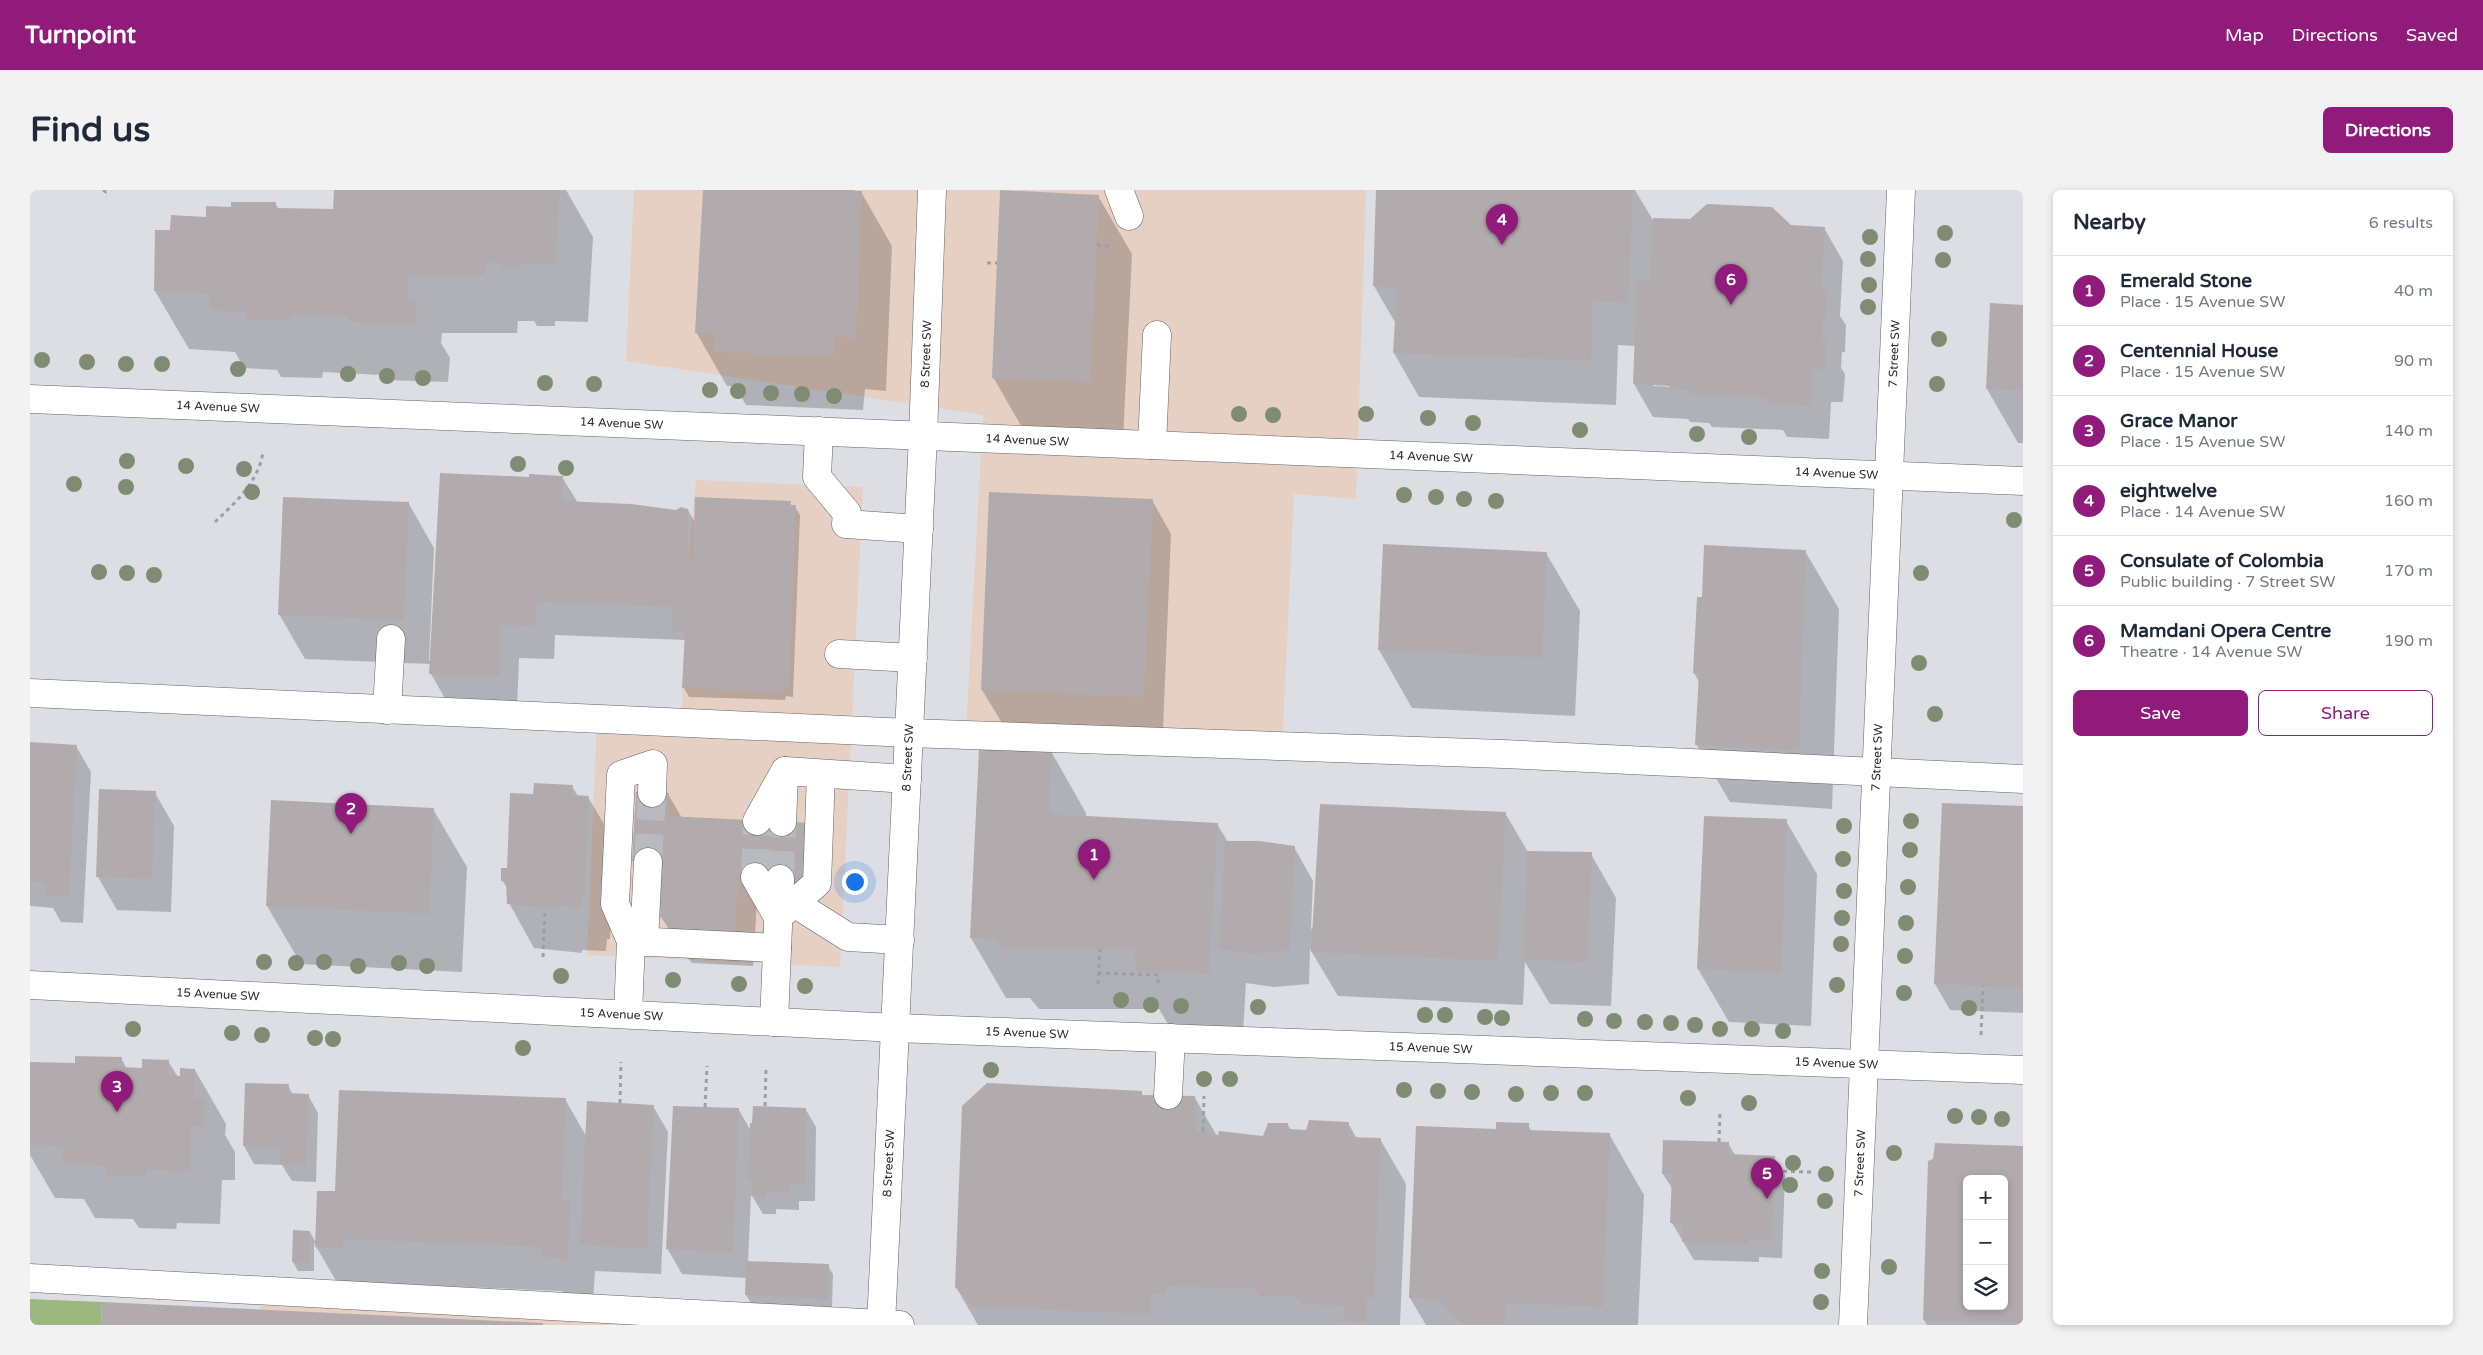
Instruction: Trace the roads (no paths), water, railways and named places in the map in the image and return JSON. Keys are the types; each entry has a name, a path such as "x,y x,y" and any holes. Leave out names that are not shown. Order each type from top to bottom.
{"street":[{"name":"8 Street SW","path":"887,1325 896,1028 923,436 932,190"},
{"path":"1119,190 1129,216"},
{"name":"7 Street SW","path":"1853,1325 1901,190"},
{"path":"1152,445 1157,334"},
{"name":"14 Avenue SW","path":"30,399 1890,474 2023,481"},
{"path":"819,431 817,477 847,513 846,524 919,529"},
{"path":"387,710 391,639"},
{"path":"839,654 913,658"},
{"path":"30,693 909,733 1503,754 1876,773 2023,778"},
{"path":"638,941 615,904 621,775 653,764 652,792"},
{"path":"769,821 785,771 907,780"},
{"path":"774,1022 777,948 786,910 817,883 821,774"},
{"path":"628,1014 648,862"},
{"path":"767,878 786,910 848,937 900,940"},
{"path":"638,941 777,948"},
{"name":"15 Avenue SW","path":"30,985 896,1028 2023,1070"},
{"path":"1168,1095 1171,1038"},
{"path":"30,1278 887,1325"}],"tunnel":[{"path":"648,862 652,793"},
{"path":"755,877 757,821"},
{"path":"780,879 782,822"}],"place":[{"name":"eightwelve","path":"1502,245"},
{"name":"Mamdani Opera Centre","path":"1731,305"},
{"name":"Centennial House","path":"351,834"},
{"name":"Emerald Stone","path":"1094,880"},
{"name":"Grace Manor","path":"117,1112"},
{"name":"Consulate of Colombia","path":"1767,1199"}]}
